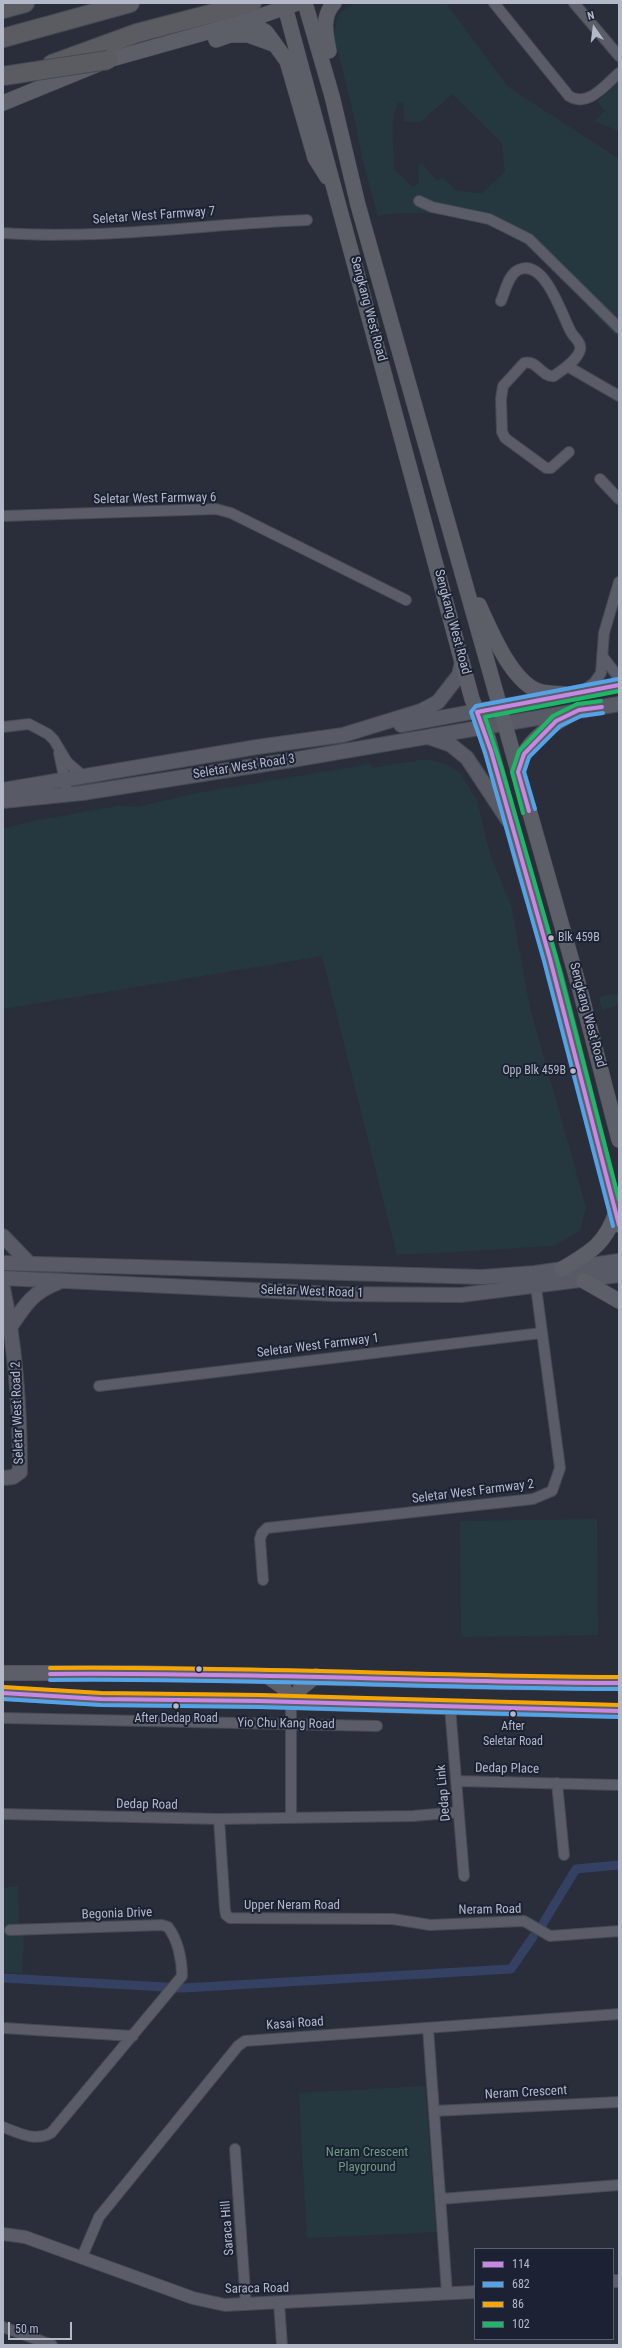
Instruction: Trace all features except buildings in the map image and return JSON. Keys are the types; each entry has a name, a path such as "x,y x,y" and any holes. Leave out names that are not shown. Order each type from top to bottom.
{"highway":[{"path":"3,9 25,3"},
{"path":"3,38 130,3"},
{"path":"3,82 137,33 252,3"},
{"path":"3,76 108,60"}],"main road":[{"name":"Sengkang West Road","path":"289,8 335,190 462,662 477,712 483,726 556,976 617,1218"},
{"path":"3,104 108,60 289,8"},
{"name":"Sengkang West Road","path":"307,8 332,96 358,205 592,1036 619,1140"},
{"path":"331,9 325,29 332,67 332,96"},
{"path":"243,22 252,24 266,32 287,62 315,158 335,190"},
{"path":"3,104 108,71 230,36 248,35 273,44"},
{"path":"460,564 489,627 516,674 526,684 538,691 564,694"},
{"name":"Seletar West Road 3","path":"343,735 421,711 438,702 459,675 462,662"},
{"name":"Seletar West Road 3","path":"3,790 343,735 477,712 564,694 619,685"},
{"name":"Seletar West Road 3","path":"3,801 82,793 619,704"},
{"path":"518,772 524,754 547,729 556,721 579,710"},
{"path":"427,737 451,746 467,758 510,822"},
{"path":"563,1276 600,1244 617,1218"},
{"path":"3,1236 30,1264"},
{"name":"Seletar West Road 1","path":"3,1278 358,1294 461,1295 537,1293 563,1276 619,1261"},
{"name":"Seletar West Road 1","path":"3,1263 482,1277 563,1276 584,1281 619,1275"},
{"path":"11,1326 25,1305 42,1289 61,1281"},
{"path":"584,1281 619,1301"},
{"name":"Seletar West Road 2","path":"3,1288 11,1326 20,1414 20,1472 13,1477 3,1478"},
{"path":"3,1673 141,1673 316,1676 492,1682 619,1683"},
{"path":"267,1676 283,1687 291,1702 302,1687 316,1676"},
{"name":"Yio Chu Kang Road","path":"3,1693 101,1699 619,1710"}],"street":[{"path":"494,3 569,96 579,100 590,98 619,74"},
{"path":"574,3 619,56"},
{"path":"419,201 432,208 489,219 530,238 619,328"},
{"name":"Seletar West Farmway 7","path":"3,233 33,235 114,232 307,220"},
{"path":"501,302 513,273 520,269 528,269 539,274 555,297 570,332 579,343 580,351 567,366 551,377 534,364 524,363 503,386 501,420 505,438 546,468 551,468 569,452"},
{"path":"567,366 619,396"},
{"path":"600,479 619,499"},
{"name":"Seletar West Farmway 6","path":"3,516 216,509 231,513 406,600"},
{"path":"583,691 594,683 600,673 603,656 604,633 619,582"},
{"path":"603,656 612,671 619,678"},
{"path":"3,728 29,724 51,736 67,762 83,776"},
{"path":"59,749 66,788 82,793"},
{"name":"Seletar West Farmway 2","path":"262,1580 260,1540 262,1533 267,1528 533,1499 552,1491 560,1468 541,1333 537,1293"},
{"name":"Seletar West Farmway 1","path":"99,1386 541,1333"},
{"path":"290,1817 291,1702"},
{"name":"Dedap Link","path":"450,1707 464,1876"},
{"name":"Yio Chu Kang Road","path":"3,1718 377,1726"},
{"name":"Dedap Place","path":"457,1781 619,1785"},
{"name":"Dedap Place","path":"557,1783 564,1855"},
{"name":"Dedap Road","path":"3,1814 219,1819 413,1816 459,1812"},
{"name":"Upper Neram Road","path":"219,1819 225,1910 226,1915 230,1918 393,1919 430,1925"},
{"name":"Neram Road","path":"430,1925 524,1921 546,1935 619,1931"},
{"name":"Begonia Drive","path":"3,2127 31,2137 42,2138 51,2133 182,1976 180,1959 172,1935 168,1927 162,1925 10,1930"},
{"name":"Kasai Road","path":"82,2257 99,2217 238,2046 245,2041 619,2014"},
{"path":"3,2028 133,2036"},
{"path":"428,2028 447,2293"},
{"name":"Neram Crescent","path":"434,2111 619,2102"},
{"name":"Saraca Hill","path":"235,2149 246,2305"},
{"path":"440,2199 619,2185"},
{"name":"Saraca Road","path":"3,2234 25,2237 192,2298 225,2305 474,2292"},
{"path":"278,2303 282,2345"},
{"path":"3,2327 52,2345"}],"green space":[{"path":"355,3 446,3 508,87 619,159 619,339 548,263 531,248 512,236 469,220 446,215 400,213 378,216 363,162 351,103 334,37 337,18 343,11","holes":["452,94 502,143 505,172 482,193 457,191 442,177 437,181 422,163 418,166 419,184 412,186 394,170 393,119 395,111 398,103 403,102 404,121 420,122"]},
{"path":"619,82 619,131 594,121 605,111 597,101"},
{"path":"426,759 447,765 460,773 477,800 490,855 511,905 530,1008 586,1207 580,1231 553,1246 397,1255 322,956 3,1009 3,829 27,822 118,806 138,807 197,793 371,764 372,768"},
{"path":"619,994 619,1005 602,1010 599,997"},
{"path":"597,1519 598,1635 461,1637 460,1521"},
{"path":"18,1886 19,1921 24,1938 22,1973 3,1972 3,1888"},
{"name":"Neram Crescent Playground","path":"425,2086 436,2232 307,2238 299,2093"}],"waterway":[{"path":"542,1925 576,1869 619,1865"},
{"path":"3,1978 183,1988 511,1969 533,1937"}],"transit line":[{"name":"682","path":"613,1226 544,961 485,753 471,712 476,706 618,679"},
{"name":"114","path":"619,685 477,712 491,751 550,959 619,1225"},
{"name":"102","path":"619,691 485,717 502,769 556,957 619,1200"},
{"name":"102","path":"523,813 512,772 519,751 553,716 577,704 601,701"},
{"name":"114","path":"529,811 518,772 524,754 556,721 579,710 602,707"},
{"name":"682","path":"535,809 524,772 529,757 560,726 581,716 603,713"},
{"name":"86","path":"50,1668 192,1668 619,1677"},
{"name":"114","path":"50,1674 192,1674 619,1683"},
{"name":"682","path":"50,1680 192,1680 619,1689"},
{"name":"86","path":"3,1687 101,1693 259,1695 619,1705"},
{"name":"114","path":"3,1693 101,1699 259,1701 619,1711"},
{"name":"682","path":"3,1699 101,1705 259,1707 619,1717"}],"place":[{"name":"Blk 459B","path":"551,938"},
{"name":"Opp Blk 459B","path":"573,1071"},
{"name":"After Dedap Road","path":"176,1706"},
{"name":"After Seletar Road","path":"513,1714"}]}
